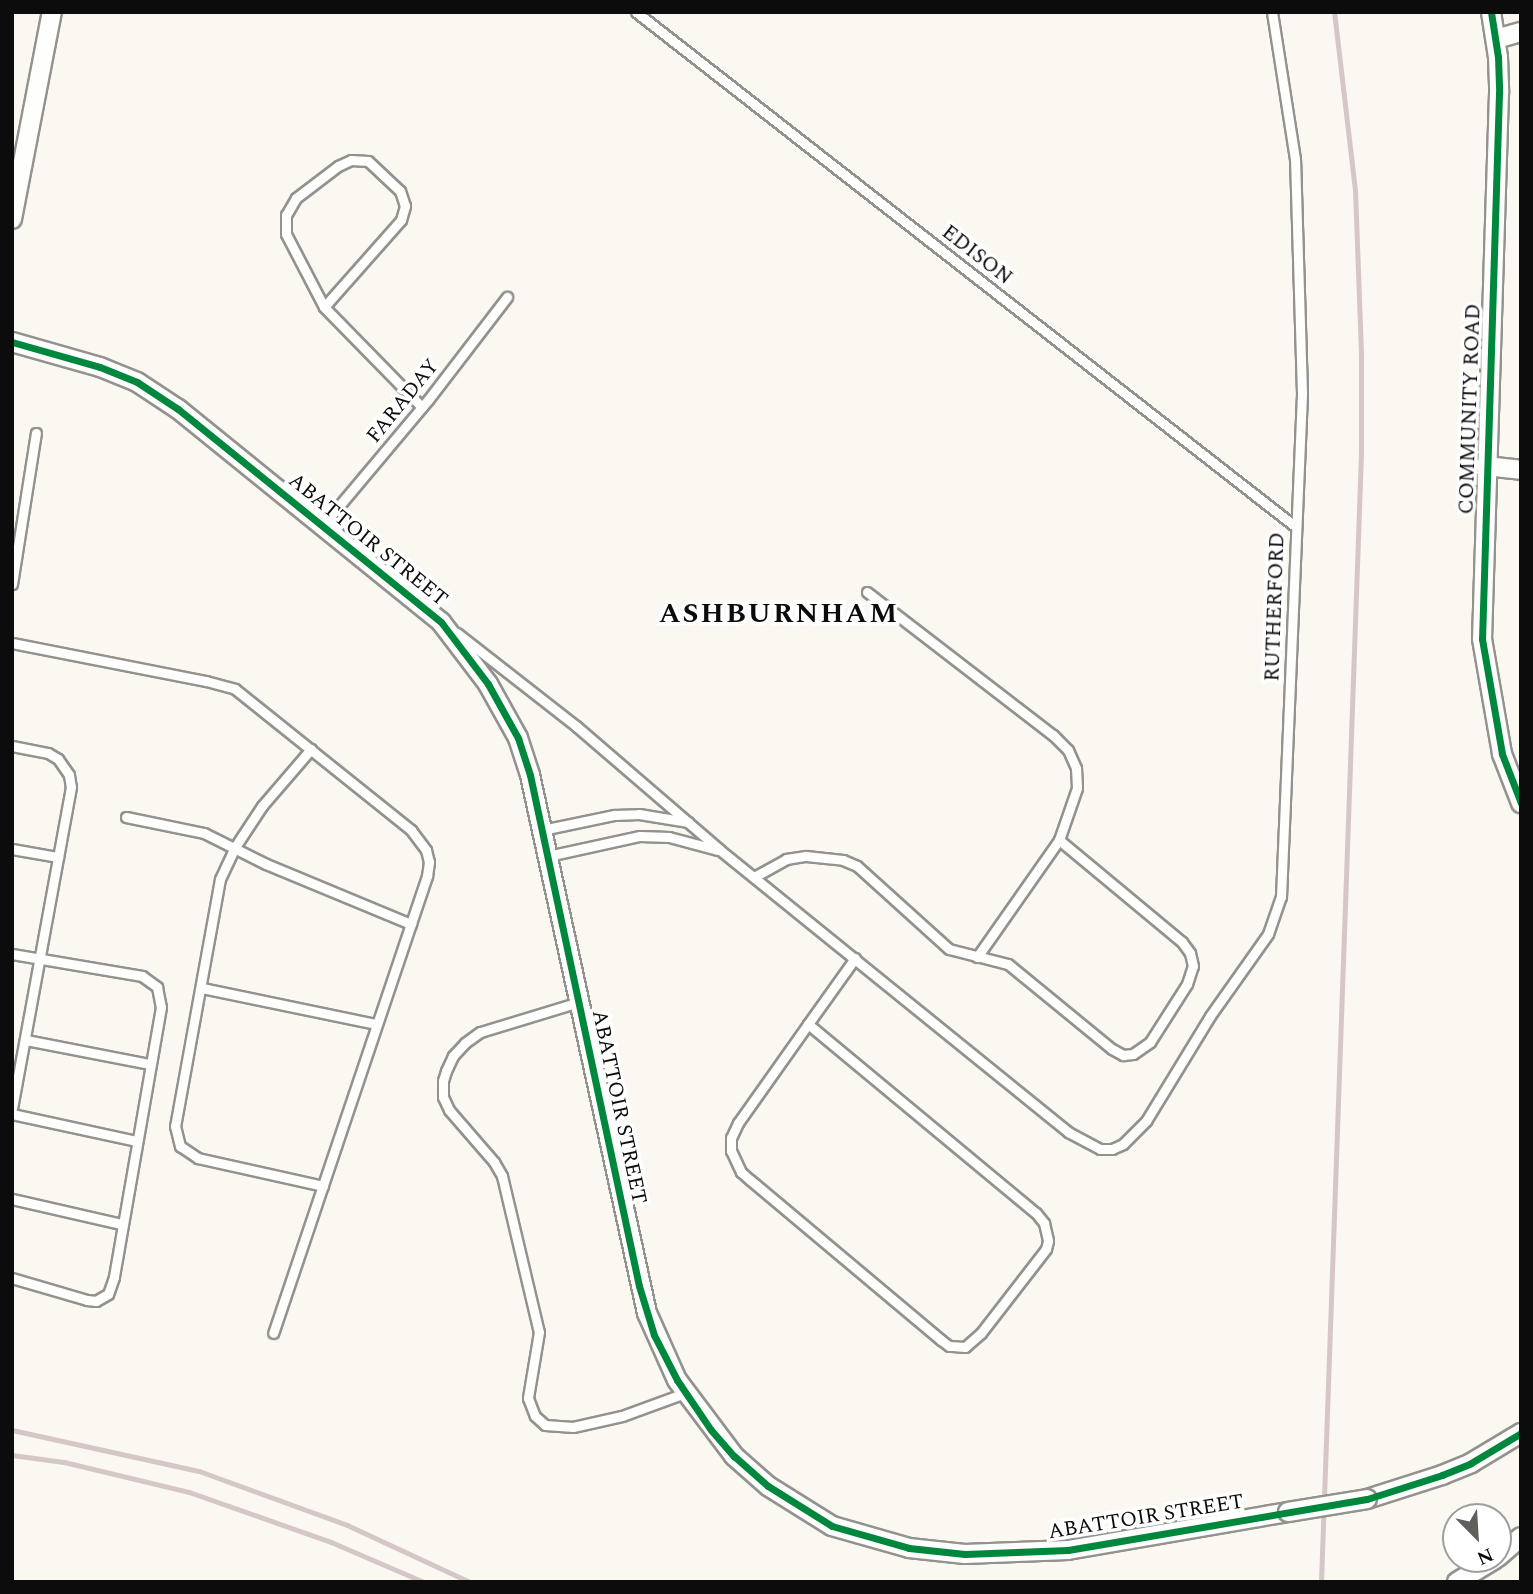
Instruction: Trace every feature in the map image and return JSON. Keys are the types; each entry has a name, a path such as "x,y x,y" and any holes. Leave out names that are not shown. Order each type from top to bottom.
{"street":[{"path":"12,219 51,12"},
{"name":"COMMUNITY ROAD","path":"1491,12 1496,39 1499,93 1485,467 1482,639 1495,724 1515,776 1521,803"},
{"path":"1496,39 1521,32"},
{"name":"ABATTOIR STREET","path":"12,342 100,366 137,382 178,409 441,622 488,684 513,728 530,775 639,1286 658,1342 685,1393 734,1456 794,1505 832,1526 909,1548 965,1554 1068,1550 1367,1499 1471,1463 1521,1433"},
{"path":"1485,467 1521,470"}],"lane":[{"name":"EDISON","path":"636,12 1296,527"},
{"name":"RUTHERFORD","path":"1112,1149 1133,1136 1146,1121 1210,1016 1268,934 1282,897 1302,393 1298,200 1289,109 1272,12"},
{"path":"324,307 401,220 405,206 400,191 368,161 351,160 338,166 296,198 286,215 286,234 324,307 422,407"},
{"name":"FARADAY","path":"323,525 422,407 507,298"},
{"path":"12,583 36,433"},
{"path":"867,592 1053,735 1068,751 1076,768 1077,788 1059,840 977,957"},
{"name":"ABATTOIR STREET","path":"441,622 576,726 720,850 1068,1132 1100,1149 1112,1149"},
{"path":"12,643 225,685 246,696 411,830 426,850 427,876 273,1333"},
{"path":"12,746 48,753 64,766 71,787 12,1108"},
{"path":"311,749 262,806 235,847 216,893 202,988 175,1126 180,1146 198,1158 323,1186"},
{"path":"542,830 614,815 639,814 688,822"},
{"path":"126,817 204,833 266,864 411,924"},
{"name":"ABATTOIR STREET","path":"548,856 640,836 669,837 720,850"},
{"path":"754,877 786,859 806,856 843,860 857,866 949,949 1008,964 1112,1049 1123,1055 1133,1054 1150,1042 1192,975 1190,953 1182,942 1059,840"},
{"path":"12,849 58,857"},
{"path":"12,954 132,974 150,981 158,988 161,1007 121,1224 114,1277 103,1298 88,1300 12,1278"},
{"path":"808,1024 1036,1213 1044,1223 1048,1241 1046,1249 981,1333 965,1347 957,1348 941,1340 750,1180 735,1162 732,1138 738,1123 808,1024 855,958"},
{"path":"202,988 376,1024"},
{"path":"579,1002 480,1032 465,1042 453,1056 446,1071 443,1097 449,1110 494,1162 502,1176 539,1332 528,1398 535,1416 545,1425 573,1427 622,1416 685,1393"},
{"path":"26,1040 149,1064"},
{"path":"12,1114 137,1141"},
{"path":"12,1199 121,1224"}],"railway":[{"path":"1321,1582 1361,454 1361,353 1355,190 1334,12"},
{"path":"12,1430 199,1471 347,1525 470,1582"},
{"path":"12,1455 64,1462 189,1492 331,1542 424,1582"}],"cycle path":[{"path":"1491,12 1498,57 1499,93 1482,639 1502,754 1521,803"},
{"path":"12,342 100,367 137,382 178,409 441,622 488,684 518,738 530,775 639,1286 654,1335 677,1380 711,1430 734,1456 768,1486 832,1526 909,1548 965,1554 1068,1550 1367,1499 1471,1463 1521,1433"}],"district":[{"name":"ASHBURNHAM","path":"779,614"}]}
